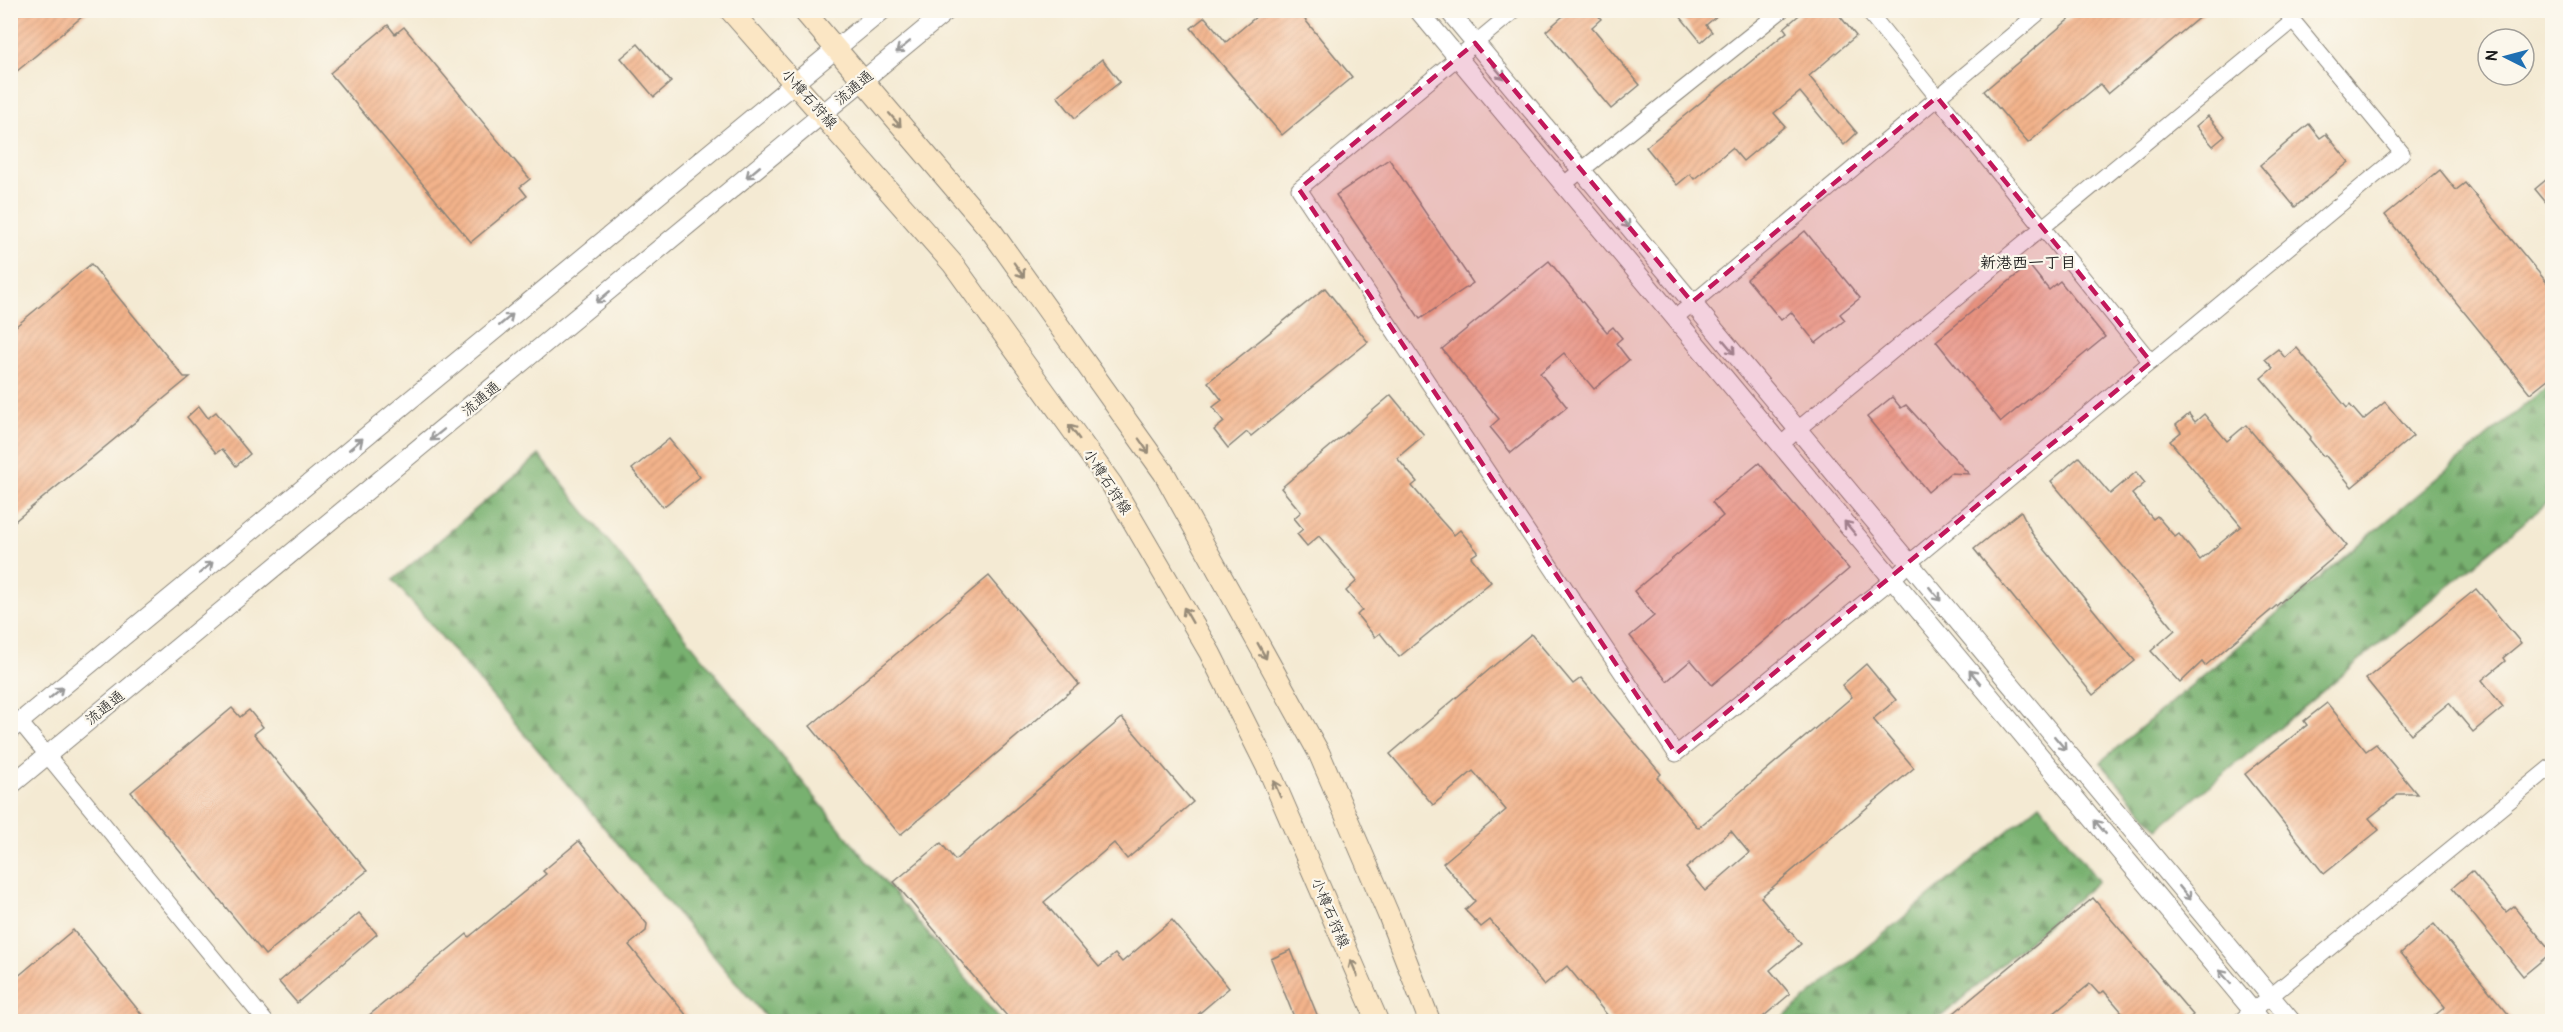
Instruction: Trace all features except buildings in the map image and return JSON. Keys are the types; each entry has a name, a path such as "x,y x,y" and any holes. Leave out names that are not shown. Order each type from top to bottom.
{"main road":[{"name":"小樽石狩線","path":"730,10 953,264 1112,485 1210,653 1251,734 1378,1022"},
{"path":"803,10 992,232 1164,473 1319,753 1389,916 1430,1022"}],"street":[{"path":"266,1022 48,754 15,726 883,10"},
{"name":"流通通","path":"10,786 948,10"},
{"path":"1418,10 1893,579 2252,1018 2271,996 2553,766"},
{"path":"1448,10 2292,1022"},
{"path":"1515,10 1299,189 1677,754 1893,579 2402,153 2288,16 2043,228 1781,445"},
{"path":"1563,184 1782,10"},
{"path":"1867,10 2151,362"},
{"path":"1675,318 2042,10"}],"highlighted area":[{"path":"1475,43 1692,302 1937,97 2151,362 1676,754 1299,189"}],"green space":[{"path":"2552,382 2552,499 2158,829 2100,762"},
{"path":"539,455 864,858 1002,1021 769,1021 393,580"},
{"path":"2040,804 2098,881 1936,1021 1779,1021"}],"district":[{"name":"新港西一丁目","path":"2028,263"}]}
